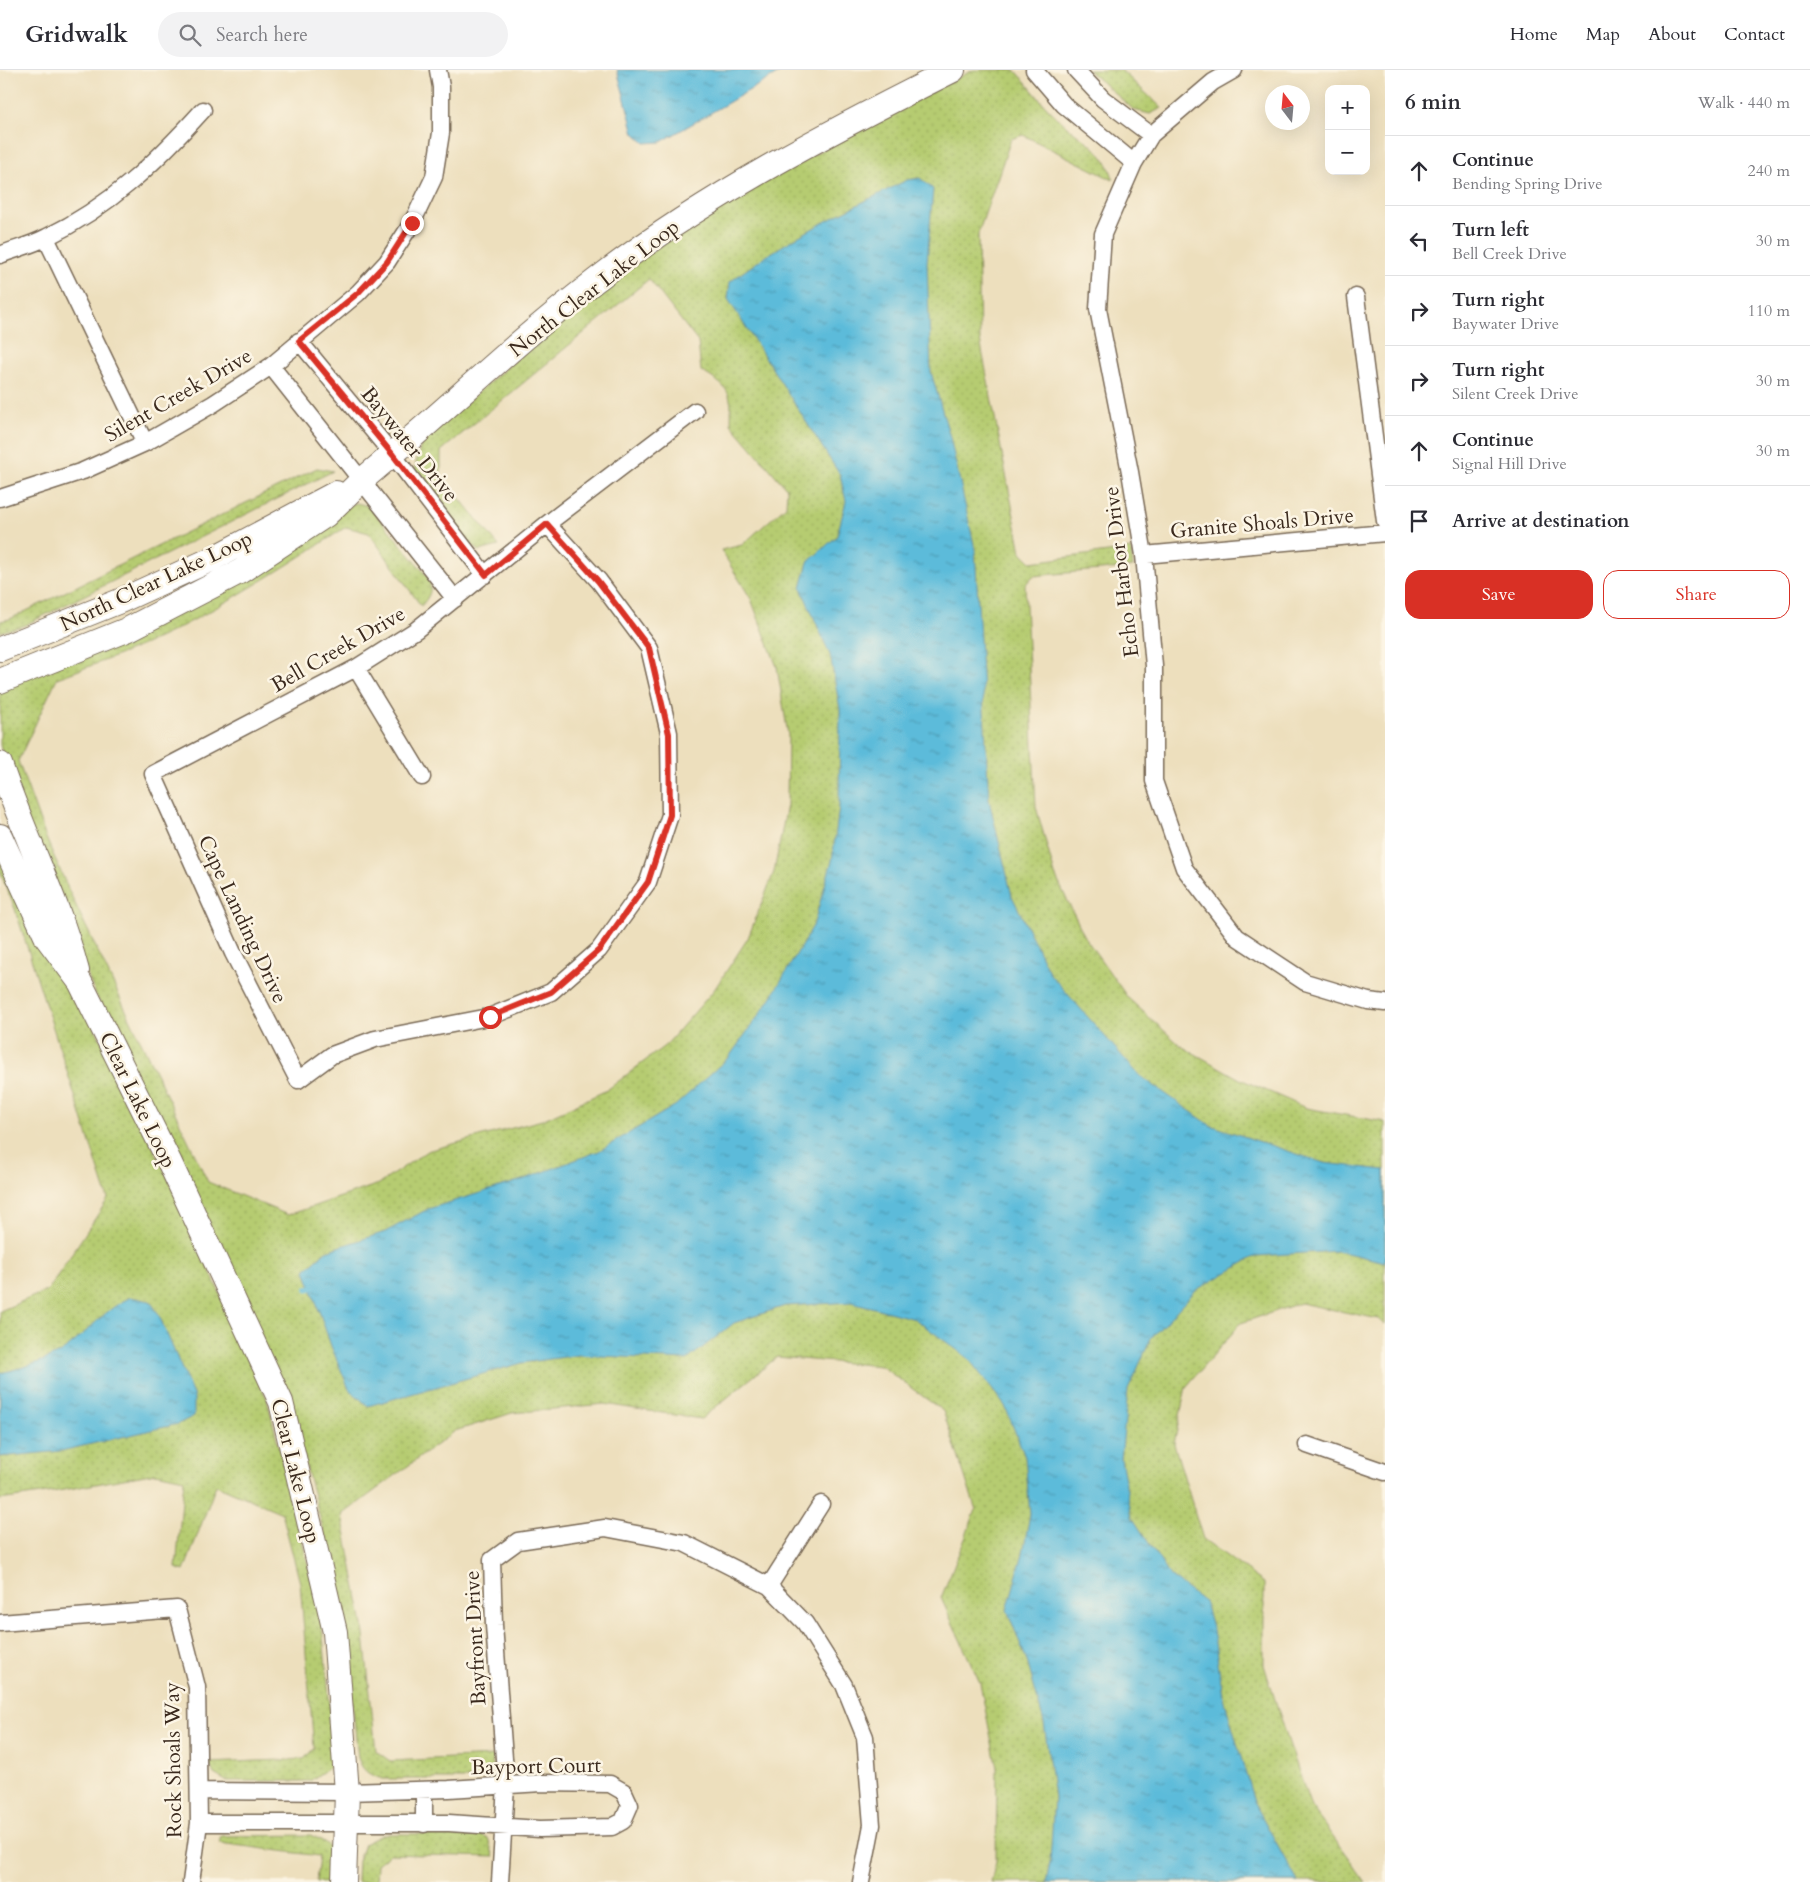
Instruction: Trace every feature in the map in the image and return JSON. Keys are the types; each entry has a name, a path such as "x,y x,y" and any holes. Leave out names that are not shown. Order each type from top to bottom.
{"street":[{"name":"Silent Creek Drive","path":"0,498 82,471 145,443 213,404 270,366 358,293 387,262 412,223 434,177 441,133 441,87 438,70"},
{"name":"North Clear Lake Loop","path":"0,681 129,629 241,571 326,515 362,480 595,281 685,217 850,121 953,70"},
{"path":"1034,70 1064,105 1134,163"},
{"path":"1076,70 1103,99 1151,135"},
{"name":"Echo Harbor Drive","path":"1234,70 1214,82 1151,135 1134,163 1103,234 1098,309 1144,555 1154,666 1154,781 1184,868 1237,937 1305,982 1368,1002 1385,1003"},
{"path":"0,255 46,238 90,212 129,185 156,161 203,110"},
{"path":"46,238 145,443"},
{"path":"1356,297 1385,521"},
{"name":"Baywater Drive","path":"299,341 393,455 486,575"},
{"path":"270,366 455,598"},
{"name":"Bell Creek Drive","path":"153,774 356,668 416,630 547,524 695,411"},
{"name":"North Clear Lake Loop","path":"0,649 120,600 212,559 299,511 362,480"},
{"name":"Cape Landing Drive","path":"153,774 233,953 298,1080 332,1055 375,1040 490,1017 551,992 599,950 648,882 670,815 669,734 649,648 598,581 547,524"},
{"name":"Granite Shoals Drive","path":"1144,555 1385,533"},
{"path":"356,668 422,777"},
{"name":"Clear Lake Loop","path":"0,764 9,792 67,932 80,982"},
{"name":"Clear Lake Loop","path":"0,836 47,938 80,982 169,1161 281,1402 335,1632 347,1792 348,1824 344,1882"},
{"path":"1307,1445 1385,1472"},
{"path":"769,1586 821,1504"},
{"name":"Bayfront Drive","path":"500,1882 505,1827 506,1785 494,1625 492,1560 518,1541 605,1528 684,1543 769,1586 805,1623 844,1685 865,1737 872,1825 861,1882"},
{"name":"Rock Shoals Way","path":"0,1623 177,1609 197,1687 199,1823 191,1882"},
{"name":"Bayport Court","path":"199,1791 347,1792 424,1790 542,1783 610,1784 624,1792 630,1805 622,1821 612,1827 540,1829 424,1824 199,1823"},
{"path":"424,1790 424,1824"}],"green space":[{"path":"973,70 1013,70 1018,73 1054,115 1099,153 1110,170 1113,180 1023,135 1011,139 978,234 980,340 1021,552 1031,562 1131,549 1133,567 1033,576 1025,585 1036,807 1055,875 1086,939 1128,998 1181,1046 1240,1079 1306,1108 1385,1122 1385,1324 1379,1319 1300,1303 1241,1323 1186,1387 1174,1444 1203,1539 1264,1583 1264,1665 1286,1734 1311,1807 1366,1882 991,1882 996,1862 997,1768 980,1683 941,1598 976,1510 943,1411 881,1366 777,1357 701,1419 604,1404 512,1413 455,1431 342,1515 363,1625 376,1751 390,1761 494,1756 489,1770 476,1779 383,1779 367,1772 362,1767 358,1758 347,1647 330,1554 302,1452 92,986 15,796 0,745 0,687 336,511 356,503 369,506 428,577 430,593 421,606 369,533 346,527 261,581 173,631 130,651 57,678 18,761 46,838 70,893 208,1182 288,1215 379,1184 427,1151 542,1120 607,1090 667,1044 714,990 748,938 774,872 787,805 788,735 777,667 751,599 721,550 742,545 786,506 787,489 731,424 731,404 727,391 718,382 701,371 698,342 649,279 441,451 441,476 499,546 479,551 465,538 414,471 422,441 595,291 726,201"},
{"path":"1088,70 1121,70 1162,108 1150,114 1134,110"},
{"path":"317,468 333,471 23,626 0,632 0,621 10,619"},
{"path":"0,833 171,1184 267,1399 321,1617 335,1756 331,1766 310,1781 226,1781 214,1774 209,1763 304,1759 314,1748 300,1583 282,1513 216,1485 184,1571 176,1568 184,1479 156,1473 0,1500 0,1311 48,1290 108,1199 15,909 0,872"},
{"path":"384,1834 477,1834 488,1839 494,1857 390,1854 377,1864 376,1882 357,1882 358,1861 364,1844"},
{"path":"310,1835 325,1843 333,1852 336,1865 335,1882 316,1882 319,1856 219,1843 221,1836"}],"water":[{"path":"617,70 784,70 661,142 645,143 634,133"},
{"path":"920,178 933,189 927,263 931,372 950,437 975,549 989,800 1012,896 1050,974 1139,1075 1210,1125 1324,1163 1385,1170 1385,1262 1338,1251 1256,1256 1196,1290 1151,1338 1128,1390 1121,1459 1132,1517 1170,1576 1205,1603 1213,1630 1223,1695 1254,1802 1298,1882 1046,1882 1050,1863 1054,1797 1044,1723 1027,1661 1007,1610 1023,1553 1030,1514 1025,1457 1005,1406 968,1358 915,1319 852,1302 785,1306 734,1323 687,1360 579,1355 522,1363 368,1406 349,1389 331,1346 305,1270 326,1251 385,1232 428,1209 522,1180 599,1151 676,1105 729,1057 769,1001 813,926 832,861 839,807 840,709 830,655 801,588 808,562 837,536 846,501 840,475 728,299 730,282 793,239 907,180"},
{"path":"131,1297 150,1301 158,1313 194,1397 194,1416 178,1424 61,1451 0,1457 0,1373 35,1363 61,1352 114,1307"}],"waterway":[{"path":"307,1289 318,1287"}],"route":[{"path":"412,223 387,262 358,293 299,341 393,455 486,575 547,524 598,581 649,648 669,734 670,815 648,882 599,950 551,992 490,1017"}]}
